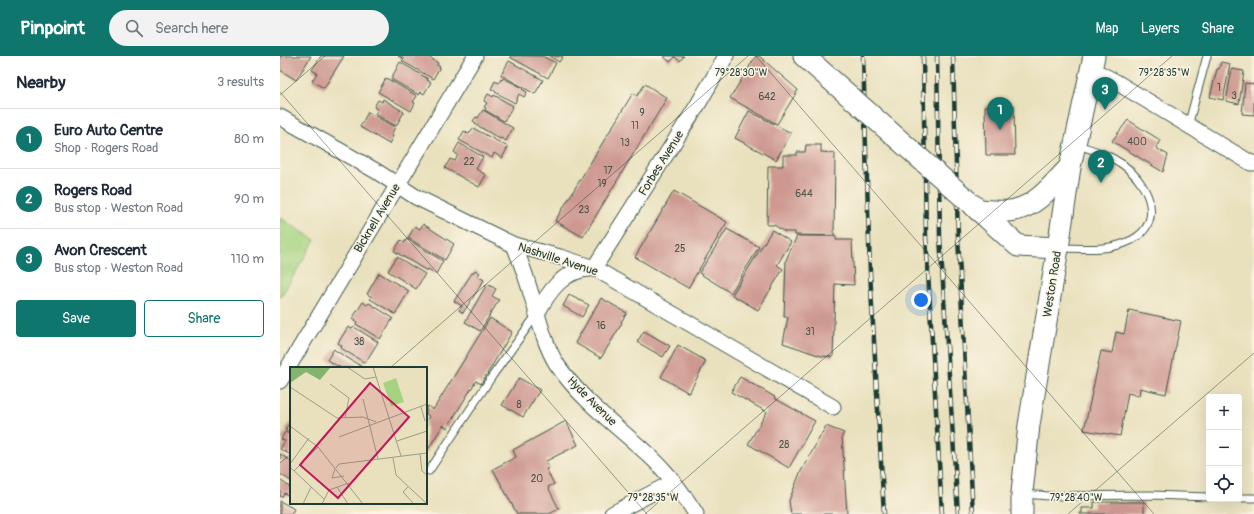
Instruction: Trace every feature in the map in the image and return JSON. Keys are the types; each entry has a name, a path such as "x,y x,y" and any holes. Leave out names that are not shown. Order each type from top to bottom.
{"main road":[{"path":"804,56 1018,246 1058,248"},
{"name":"Weston Road","path":"1022,514 1022,493 1030,425 1070,167 1093,63"},
{"path":"973,205 1013,211 1025,207 1034,202 1070,167"}],"street":[{"name":"Bicknell Avenue","path":"280,381 475,56"},
{"name":"Forbes Avenue","path":"594,268 697,106 726,56"},
{"path":"1093,63 1116,82 1251,163 1254,163"},
{"name":"Nashville Avenue","path":"280,116 376,171 416,196 514,245 594,268 833,407"},
{"name":"Hyde Avenue","path":"514,245 528,282 548,345 556,362 584,397 655,460 696,514"},
{"path":"537,314 548,294 562,280 576,270 594,268"},
{"path":"612,514 673,482"}],"lane":[{"path":"1188,126 1207,56"},
{"path":"1058,248 1108,247 1124,244 1137,237 1145,230 1151,213 1150,200 1146,191 1141,183 1122,164 1099,152 1074,145"},
{"path":"429,471 493,375 537,314"},
{"path":"1022,493 1049,496 1150,495 1206,497"},
{"path":"1242,498 1254,498"}],"green space":[{"path":"280,218 315,240 280,298"}],"building":[{"path":"280,56 311,56 296,80 280,70"},
{"path":"321,56 344,56 324,88 312,81 317,73 312,70"},
{"path":"398,56 427,56 438,63 437,65 440,67 433,79 402,61 404,59"},
{"path":"542,56 556,63 548,78 510,57"},
{"path":"549,56 563,56 559,62"},
{"path":"663,56 684,56 680,61 675,57 670,62"},
{"path":"756,56 759,56 798,90 777,124 730,98"},
{"path":"509,61 543,80 535,94 501,75"},
{"path":"400,62 431,82 424,94 421,92 419,95 391,79"},
{"path":"1221,62 1230,64 1223,100 1210,97 1217,69 1219,69"},
{"path":"1232,69 1244,71 1239,104 1226,101"},
{"path":"386,78 417,96 413,102 415,103 411,111 378,92"},
{"path":"503,78 523,88 522,89 527,92 524,97 519,94 515,103 491,89 495,81 499,83"},
{"path":"1245,83 1254,84 1254,115 1242,114"},
{"path":"645,84 667,98 583,237 555,221 633,93 637,96"},
{"path":"488,94 493,97 494,95 513,106 504,121 485,110 486,108 484,107 487,103 484,101"},
{"path":"383,99 404,112 396,126 375,114 378,110 374,107 378,100 382,102"},
{"path":"1014,105 1015,155 986,155 985,106"},
{"path":"483,110 513,128 506,141 475,124 476,123 473,121 476,117 478,118"},
{"path":"749,111 791,133 776,160 735,138"},
{"path":"368,112 395,127 389,144 360,127"},
{"path":"1128,120 1160,140 1156,148 1168,155 1163,172 1112,141"},
{"path":"473,128 508,147 502,158 494,153 492,158 459,140 464,131 469,134"},
{"path":"459,143 483,157 476,169 486,175 479,187 445,168 450,159 455,161 458,155 454,152"},
{"path":"806,145 821,145 821,152 835,153 834,236 795,235 795,232 785,232 774,225 767,225 768,166 783,166 783,155 797,155 797,152 805,152"},
{"path":"674,191 727,222 688,288 635,257"},
{"path":"423,224 454,244 445,260 408,238 415,226 420,229"},
{"path":"727,229 759,247 731,293 699,273"},
{"path":"772,230 791,242 777,265 783,269 758,310 732,295"},
{"path":"797,236 836,236 836,240 852,240 854,285 835,284 833,357 821,356 783,343 788,317 784,317 786,260"},
{"path":"407,239 443,261 436,274 428,269 427,271 394,251 401,240 404,243"},
{"path":"397,257 425,274 416,289 388,271"},
{"path":"475,270 480,273 477,276 484,280 463,313 459,310 462,306 454,301"},
{"path":"379,273 409,291 395,314 370,299 372,297 367,294"},
{"path":"487,284 496,289 492,296 499,300 480,331 465,322"},
{"path":"569,295 589,305 582,317 563,306"},
{"path":"601,298 627,313 601,358 575,343"},
{"path":"363,302 367,305 369,303 393,318 380,339 356,324 357,322 352,319"},
{"path":"1129,310 1181,321 1166,394 1140,388 1139,396 1128,393 1120,436 1084,430 1101,351 1112,353 1116,332 1124,334"},
{"path":"490,318 512,332 481,384 476,381 447,428 443,425 427,451 427,420 429,416 427,415 427,407 428,406 433,410"},
{"path":"348,327 352,329 354,327 378,342 365,363 341,348 342,346 338,343"},
{"path":"644,331 670,346 663,357 637,342"},
{"path":"678,345 706,361 689,393 661,377"},
{"path":"334,349 362,367 339,367 327,360"},
{"path":"740,377 815,421 789,468 748,444 767,412 731,392"},
{"path":"519,378 540,390 523,417 502,405"},
{"path":"566,421 578,445 546,461 549,468 546,469 554,484 548,487 559,509 549,514 517,514 493,469 516,457 513,450"},
{"path":"290,422 290,433 285,430"},
{"path":"826,426 844,433 842,436 847,514 791,514 789,501 800,473"},
{"path":"285,432 290,434 290,454 280,449 285,441 281,439"},
{"path":"280,454 290,460 290,480 280,474"},
{"path":"280,480 290,487 290,494 289,496 284,493 282,497 280,496"},
{"path":"280,501 294,509 291,514 280,514"},
{"path":"1094,502 1144,502 1144,514 1080,514 1082,513 1082,508 1094,508"}],"railway":[{"path":"863,56 870,272 884,514"},
{"path":"923,56 926,237 942,514"},
{"path":"937,56 940,237 958,514"},
{"path":"953,56 958,237 973,514"}],"place":[{"name":"Avon Crescent","path":"1105,110"},
{"name":"Euro Auto Centre","path":"1000,130"},
{"name":"Rogers Road","path":"1101,183"}]}
